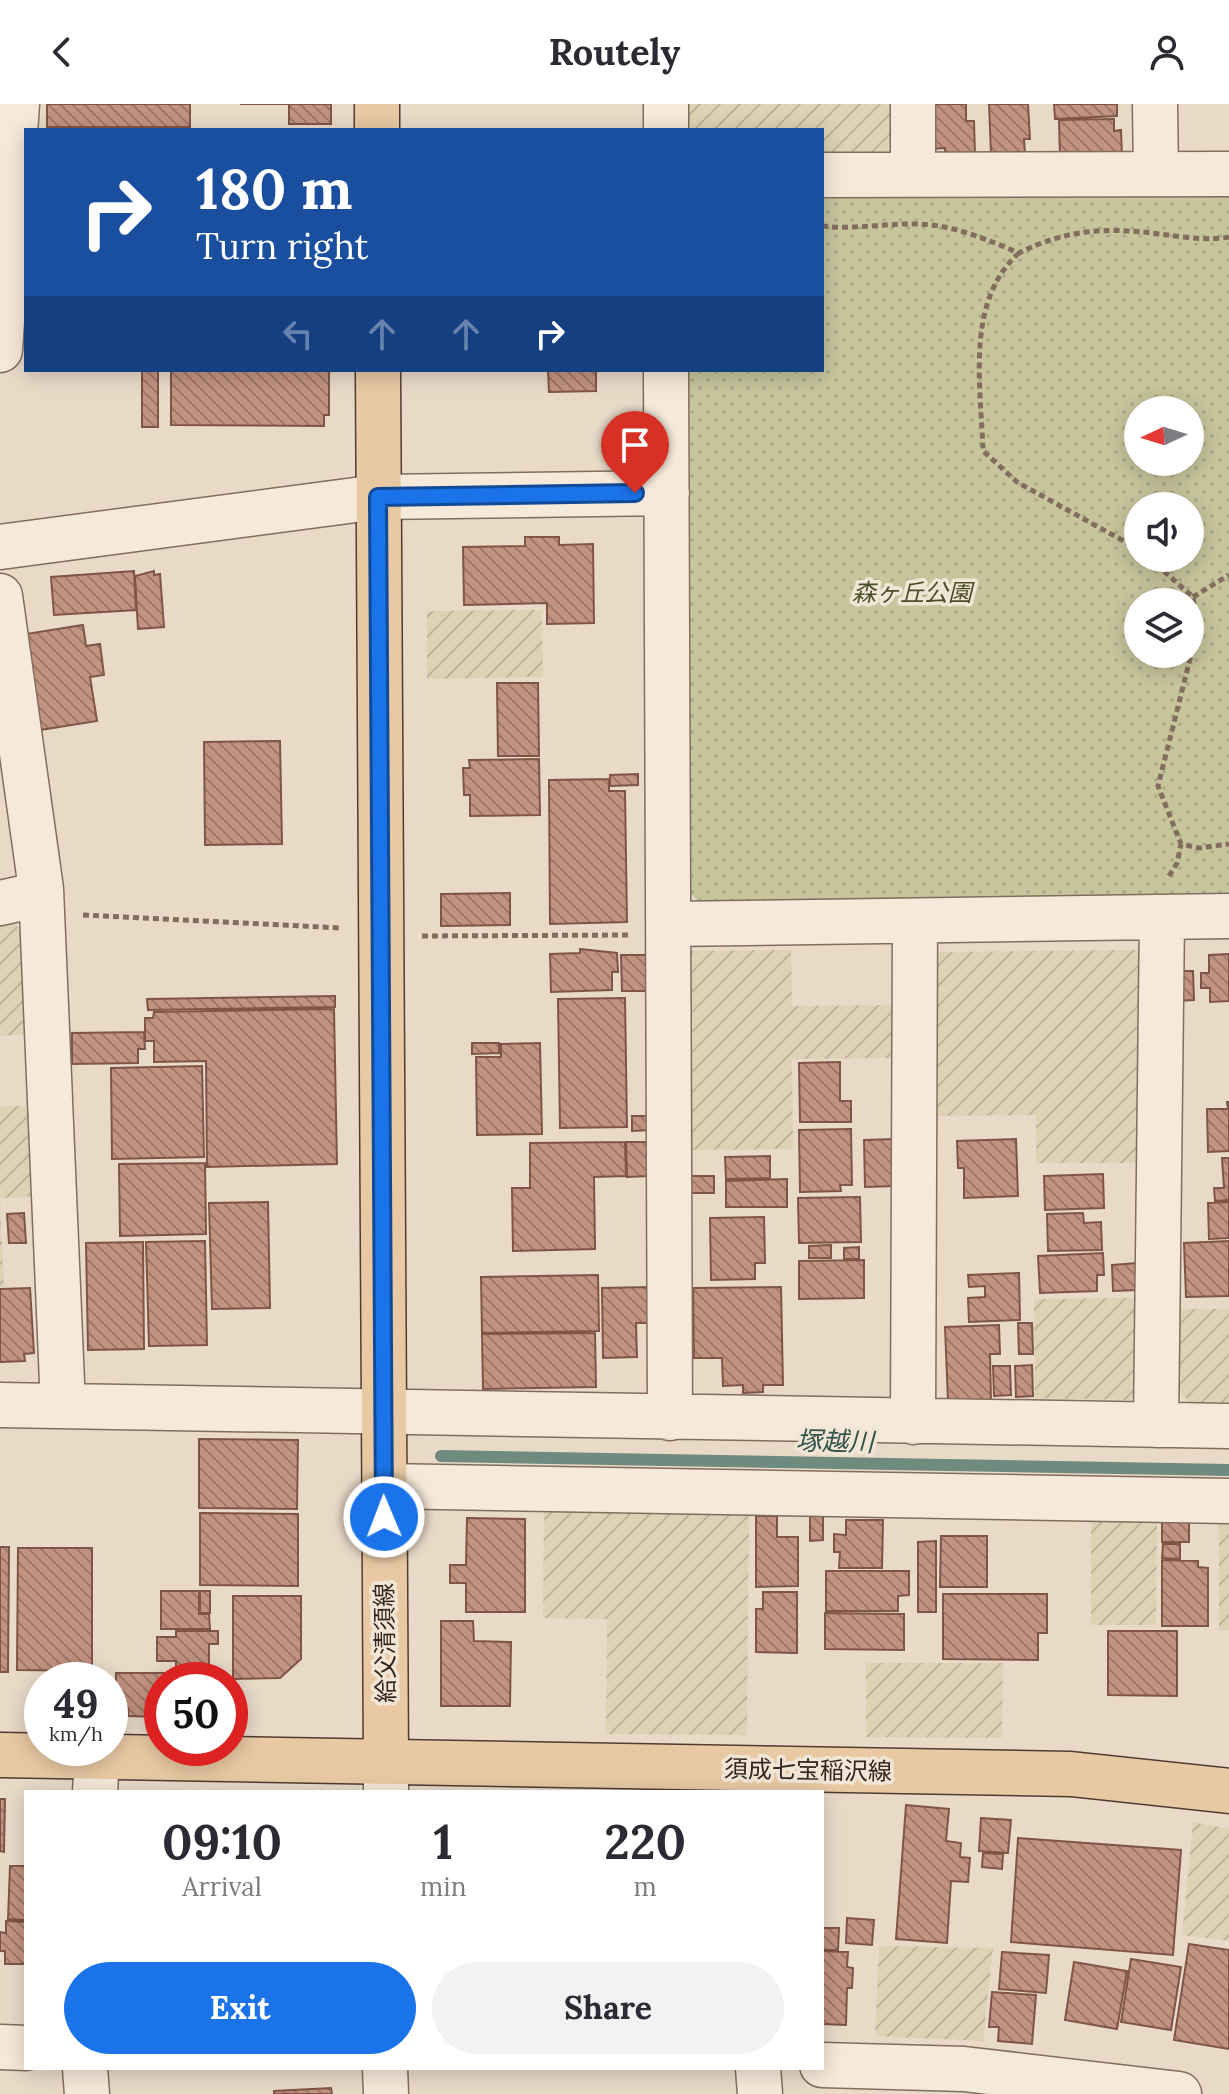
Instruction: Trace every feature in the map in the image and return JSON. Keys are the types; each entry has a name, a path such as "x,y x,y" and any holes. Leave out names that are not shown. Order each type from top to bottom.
{"main road":[{"path":"377,104 377,128"},
{"name":"給父清須線","path":"378,372 386,1777"},
{"path":"0,1755 96,1774 386,1777"},
{"name":"須成七宝稲沢線","path":"386,1777 1071,1774 1229,1791"}],"street":[{"path":"0,350 17,104"},
{"path":"666,104 666,128"},
{"path":"913,104 913,175"},
{"path":"1155,104 1156,174"},
{"path":"824,175 1229,174"},
{"path":"666,372 670,1418"},
{"path":"0,547 378,497 667,493"},
{"path":"0,596 28,903 63,1406"},
{"path":"669,930 915,921 1229,916"},
{"path":"1153,917 1156,1425"},
{"path":"913,1422 915,921"},
{"path":"0,1405 383,1414 1229,1426"},
{"path":"384,1486 1229,1501"},
{"path":"0,2047 24,2048"},
{"path":"824,2065 964,2082 1179,2094"},
{"path":"85,2070 87,2094"},
{"path":"385,2070 386,2094"},
{"path":"758,2070 760,2094"}],"path":[{"path":"824,226 849,229 916,224 991,241 1019,253"},
{"path":"1124,541 1017,482 983,451 980,345 988,300 1004,267 1019,253 1049,238 1101,228 1183,237 1229,237"},
{"path":"1165,572 1183,588"},
{"path":"1204,590 1229,575"},
{"path":"1153,917 1156,888 1177,863 1181,844 1158,786 1188,668"},
{"path":"1181,844 1199,848 1229,844"},
{"path":"28,903 381,933 669,930"}],"shaded area":[{"path":"683,104 894,104 894,145 881,158 824,158 824,128 683,128"},
{"path":"542,610 543,677 427,679 427,611"},
{"path":"11,918 20,930 27,1034 0,1036 0,920"},
{"path":"791,950 792,1006 896,1005 897,1058 792,1059 793,1149 687,1150 687,951"},
{"path":"1138,950 1138,1163 1036,1163 1036,1115 932,1116 931,952"},
{"path":"36,1105 40,1196 0,1198 0,1107"},
{"path":"0,1198 4,1287 0,1287"},
{"path":"1141,1298 1141,1387 1131,1400 1035,1398 1034,1299"},
{"path":"1176,1309 1229,1309 1229,1402 1189,1402 1176,1388"},
{"path":"544,1505 749,1507 747,1735 606,1734 607,1619 543,1618"},
{"path":"1219,1517 1229,1517 1229,1630 1219,1630"},
{"path":"1091,1518 1157,1518 1156,1625 1091,1625"},
{"path":"866,1663 1003,1663 1002,1738 866,1737"},
{"path":"1193,1822 1229,1829 1229,1941 1182,1935"},
{"path":"879,1946 993,1948 983,2041 875,2036"}],"green space":[{"name":"森ヶ丘公園","path":"824,193 1229,193 1229,897 700,903 686,889 684,372 824,372"}],"building":[{"path":"47,104 190,104 190,127 47,127"},
{"path":"289,104 331,104 331,124 289,124"},
{"path":"930,104 966,104 966,121 974,121 975,155 945,156 945,148 931,149"},
{"path":"989,104 1028,104 1030,139 1024,139 1025,153 991,154"},
{"path":"1054,104 1117,104 1117,116 1055,119"},
{"path":"1114,119 1114,131 1121,130 1122,156 1060,158 1059,120"},
{"path":"142,372 158,372 158,427 142,427"},
{"path":"171,372 329,372 329,415 324,415 324,426 171,425"},
{"path":"548,372 596,372 596,391 549,392"},
{"path":"525,537 559,537 559,545 593,544 594,623 547,624 547,603 464,605 463,547 525,546"},
{"path":"134,571 136,610 54,615 51,577"},
{"path":"154,571 154,575 160,574 164,627 138,629 135,576"},
{"path":"83,625 86,646 100,644 104,675 90,677 97,721 40,730 26,634"},
{"path":"497,683 538,683 539,756 498,756"},
{"path":"280,741 282,844 205,845 204,742"},
{"path":"539,759 540,815 470,816 470,795 464,795 463,768 470,768 469,760"},
{"path":"638,774 638,785 610,786 610,775"},
{"path":"609,779 609,791 625,791 627,922 550,924 549,780"},
{"path":"510,893 510,925 441,926 441,894"},
{"path":"580,949 617,953 618,972 612,972 612,990 551,992 550,954 580,953"},
{"path":"1229,954 1229,1001 1210,1002 1210,988 1201,988 1201,973 1209,973 1209,955"},
{"path":"621,955 652,955 652,991 622,991"},
{"path":"1174,971 1193,971 1194,1000 1175,1001"},
{"path":"335,996 335,1007 148,1010 147,999"},
{"path":"625,998 627,1127 560,1128 558,999"},
{"path":"334,1009 337,1164 207,1167 206,1061 154,1062 154,1041 145,1041 145,1018 153,1018 154,1012"},
{"path":"144,1032 145,1049 138,1049 138,1063 72,1064 72,1033"},
{"path":"472,1043 499,1043 499,1053 472,1054"},
{"path":"540,1043 542,1134 477,1135 476,1057 501,1057 501,1044"},
{"path":"840,1062 840,1101 851,1101 851,1122 800,1122 799,1063"},
{"path":"202,1066 204,1157 112,1159 111,1068"},
{"path":"1229,1102 1229,1151 1208,1152 1207,1109 1228,1109"},
{"path":"632,1116 652,1116 653,1130 632,1131"},
{"path":"851,1129 852,1185 840,1185 841,1191 800,1192 799,1130"},
{"path":"895,1139 896,1186 865,1187 864,1140"},
{"path":"1016,1139 1018,1196 964,1198 964,1168 958,1168 957,1141"},
{"path":"625,1142 626,1176 594,1177 595,1249 513,1251 512,1188 530,1188 530,1143"},
{"path":"626,1142 650,1142 650,1176 627,1177"},
{"path":"770,1156 770,1178 726,1179 725,1157"},
{"path":"1222,1158 1229,1158 1229,1200 1215,1201 1214,1188 1224,1188"},
{"path":"205,1163 206,1234 120,1236 119,1164"},
{"path":"1103,1174 1104,1208 1045,1210 1044,1176"},
{"path":"688,1176 714,1176 714,1193 689,1193"},
{"path":"787,1179 787,1207 726,1207 726,1181"},
{"path":"860,1197 861,1242 799,1243 798,1198"},
{"path":"268,1202 270,1308 212,1309 209,1203"},
{"path":"1229,1202 1229,1238 1209,1239 1208,1203"},
{"path":"24,1213 26,1243 9,1243 7,1214"},
{"path":"1083,1213 1084,1223 1101,1222 1102,1250 1048,1251 1047,1214"},
{"path":"764,1217 765,1263 755,1263 755,1279 711,1280 710,1218"},
{"path":"205,1241 207,1345 149,1346 146,1242"},
{"path":"1229,1241 1229,1296 1186,1297 1184,1243"},
{"path":"143,1242 144,1349 88,1350 86,1243"},
{"path":"831,1245 831,1258 809,1258 809,1246"},
{"path":"859,1247 859,1259 844,1259 844,1248"},
{"path":"1103,1253 1104,1275 1097,1275 1097,1291 1040,1293 1038,1256"},
{"path":"864,1260 864,1298 799,1299 799,1261"},
{"path":"1137,1263 1138,1290 1113,1291 1112,1265"},
{"path":"1019,1273 1020,1320 969,1322 968,1298 985,1297 985,1286 969,1287 968,1275"},
{"path":"598,1275 599,1331 482,1333 481,1277"},
{"path":"650,1287 651,1323 636,1323 637,1357 603,1358 602,1288"},
{"path":"781,1287 783,1385 763,1385 763,1392 743,1393 743,1385 723,1386 722,1358 694,1358 693,1288"},
{"path":"30,1288 34,1353 24,1354 25,1361 0,1362 0,1289"},
{"path":"1018,1323 1032,1323 1033,1354 1019,1354"},
{"path":"999,1325 1000,1354 990,1354 991,1400 948,1401 945,1327"},
{"path":"595,1333 596,1387 483,1389 482,1334"},
{"path":"1032,1365 1033,1396 1016,1397 1015,1366"},
{"path":"993,1366 1010,1366 1011,1395 994,1396"},
{"path":"199,1439 298,1440 297,1509 199,1508"},
{"path":"810,1512 823,1512 823,1540 810,1541"},
{"path":"200,1513 298,1514 298,1586 200,1585"},
{"path":"756,1516 777,1516 777,1537 798,1537 798,1586 756,1587"},
{"path":"467,1518 525,1519 525,1612 466,1612 466,1583 450,1583 450,1565 466,1565"},
{"path":"1189,1519 1189,1542 1162,1542 1162,1520"},
{"path":"846,1520 883,1520 882,1568 839,1568 840,1552 834,1552 834,1534 846,1535"},
{"path":"941,1536 987,1536 987,1587 940,1587"},
{"path":"936,1541 936,1612 918,1612 918,1542"},
{"path":"1163,1544 1180,1544 1180,1559 1162,1558"},
{"path":"0,1547 9,1547 8,1672 0,1672"},
{"path":"18,1548 92,1548 92,1662 24,1662 24,1670 17,1670"},
{"path":"1162,1560 1198,1561 1198,1567 1208,1568 1208,1626 1162,1626"},
{"path":"826,1571 909,1571 909,1595 898,1596 898,1611 826,1611"},
{"path":"161,1591 199,1591 199,1614 209,1614 210,1629 161,1629"},
{"path":"200,1591 210,1591 210,1613 200,1613"},
{"path":"763,1592 797,1592 797,1653 756,1652 756,1609 763,1609"},
{"path":"943,1594 1047,1594 1047,1633 1038,1633 1038,1660 943,1659"},
{"path":"233,1596 301,1596 301,1659 280,1678 248,1679 248,1662 233,1662"},
{"path":"825,1613 904,1614 904,1650 825,1649"},
{"path":"441,1621 473,1621 474,1641 511,1642 510,1706 441,1706"},
{"path":"176,1631 218,1631 218,1644 209,1644 209,1662 157,1661 157,1637 176,1637"},
{"path":"1108,1631 1177,1631 1177,1696 1108,1695"},
{"path":"128,1673 144,1673 144,1716 128,1716"},
{"path":"0,1799 5,1799 4,1852 0,1851"},
{"path":"906,1805 949,1809 946,1841 961,1843 960,1857 970,1858 968,1882 951,1881 947,1943 896,1939"},
{"path":"981,1818 1011,1820 1008,1853 979,1851"},
{"path":"1018,1838 1181,1850 1173,1955 1011,1942"},
{"path":"983,1853 1003,1854 1002,1869 982,1867"},
{"path":"10,1866 24,1866 24,1920 8,1919"},
{"path":"847,1918 874,1920 872,1945 846,1943"},
{"path":"6,1921 24,1922 24,1964 5,1964 5,1951 0,1951 0,1932 6,1933"},
{"path":"824,1928 839,1928 838,1950 824,1950"},
{"path":"1189,1944 1229,1950 1229,2049 1174,2040"},
{"path":"824,1951 848,1952 847,1967 853,1968 852,1988 847,1988 846,2025 824,2024"},
{"path":"1002,1952 1049,1955 1046,1993 999,1989"},
{"path":"1131,1959 1181,1967 1171,2030 1121,2022"},
{"path":"1074,1962 1127,1971 1117,2029 1065,2020"},
{"path":"992,1992 1036,1995 1032,2044 998,2041 999,2027 989,2027"},
{"path":"331,2088 332,2094 274,2094 274,2091"}],"waterway":[{"name":"塚越川","path":"441,1456 1229,1470"}],"route":[{"path":"384,1517 378,497 635,493"}]}
